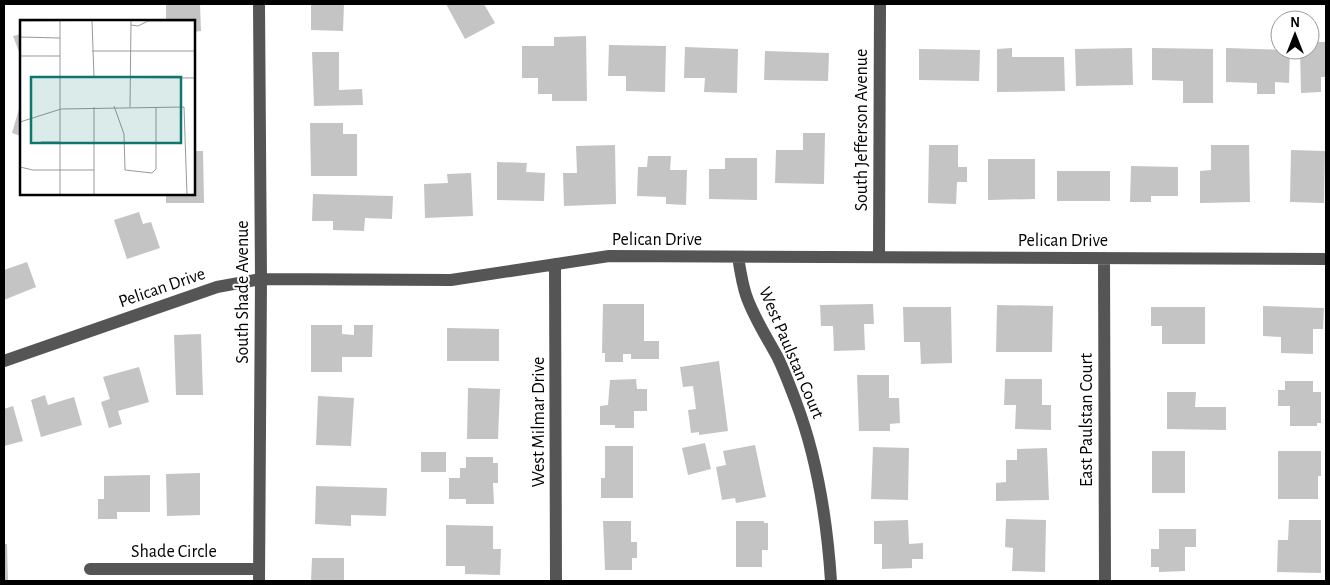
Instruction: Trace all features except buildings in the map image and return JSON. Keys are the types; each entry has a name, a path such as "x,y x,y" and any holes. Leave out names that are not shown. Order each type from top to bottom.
{"street":[{"name":"South Shade Avenue","path":"259,4 261,279 259,575"},
{"name":"South Jefferson Avenue","path":"878,257 880,4"},
{"name":"Pelican Drive","path":"4,361 216,287 261,279 451,280 609,256 1326,259"},
{"name":"West Paulstan Court","path":"738,257 746,294 755,317 778,358 796,403 812,453 823,500 831,581"},
{"name":"East Paulstan Court","path":"1104,258 1105,581"},
{"name":"West Milmar Drive","path":"555,264 556,581"},
{"name":"Shade Circle","path":"90,569 259,575"}]}
